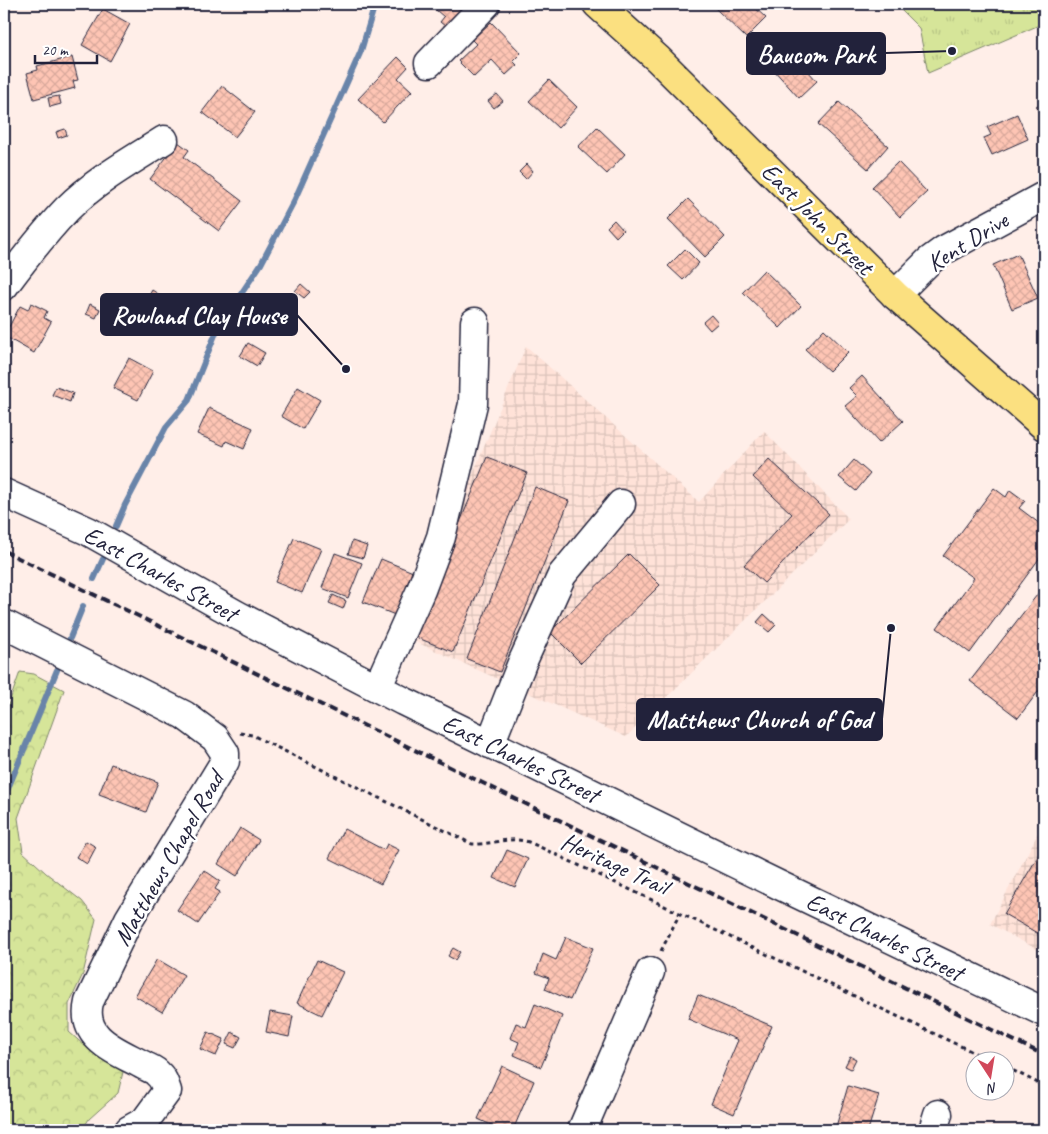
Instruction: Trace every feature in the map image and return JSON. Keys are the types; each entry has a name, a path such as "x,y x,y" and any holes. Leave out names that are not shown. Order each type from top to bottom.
{"main road":[{"name":"East John Street","path":"597,4 658,59 895,295 1044,426"}],"street":[{"path":"429,63 486,4"},
{"path":"4,286 31,250 68,208 107,177 164,140"},
{"name":"Kent Drive","path":"895,295 929,261 944,250 1044,196"},
{"path":"375,686 382,675 421,590 441,537 473,404 475,322"},
{"name":"East Charles Street","path":"4,493 88,531 237,615 490,744 1044,1012"},
{"path":"490,744 522,663 562,575 621,504"},
{"name":"Matthews Chapel Road","path":"4,624 184,715 216,738 225,754 225,761 129,919 86,1012 87,1022 98,1039 158,1073 167,1091 144,1121 129,1130"},
{"path":"582,1130 650,972"}],"path":[{"name":"Heritage Trail","path":"216,738 242,733 252,735 472,844 513,840 526,841 973,1052"},
{"path":"650,972 680,913"},
{"path":"1016,1072 1044,1086"}],"shaded area":[{"path":"526,346 699,502 764,431 849,519 626,737 405,637"},
{"path":"1044,822 1044,953 990,924"}],"green space":[{"path":"895,4 1044,4 1044,23 928,73 919,28"},
{"path":"20,672 34,674 64,690 18,818 23,852 82,901 96,919 83,974 69,1004 69,1032 94,1054 123,1072 118,1093 89,1119 82,1130 4,1130 4,717"}],"building":[{"path":"429,4 470,4 451,31 440,22 444,17"},
{"path":"720,4 751,4 766,18 746,38 715,8"},
{"path":"103,9 130,24 110,61 82,45"},
{"path":"491,22 521,53 513,61 517,65 506,75 492,60 474,77 458,61 476,44 472,40"},
{"path":"781,41 817,81 799,98 763,58"},
{"path":"72,57 78,80 73,81 75,88 34,99 27,73 38,70 37,66"},
{"path":"398,57 408,67 398,78 412,91 383,122 358,99"},
{"path":"549,80 577,107 558,128 529,101"},
{"path":"222,86 255,112 235,137 202,112"},
{"path":"497,94 503,101 494,108 488,101"},
{"path":"59,96 61,104 50,107 48,98"},
{"path":"839,102 888,146 868,169 818,124"},
{"path":"1044,102 1044,124 1036,106"},
{"path":"1017,114 1028,139 992,155 984,138 991,135 987,127"},
{"path":"597,127 625,154 607,174 578,147"},
{"path":"65,129 67,135 58,138 56,132"},
{"path":"178,142 189,150 184,157 242,201 219,231 150,179"},
{"path":"898,162 927,192 900,217 872,187"},
{"path":"527,164 533,171 526,179 519,172"},
{"path":"688,199 725,237 705,257 668,219"},
{"path":"614,220 623,230 616,237 607,227"},
{"path":"685,249 699,263 683,280 668,266"},
{"path":"1018,254 1038,298 1012,309 993,265"},
{"path":"764,270 801,306 780,328 743,292"},
{"path":"301,284 310,292 304,298 295,291"},
{"path":"152,290 163,297 158,307 146,301"},
{"path":"31,303 47,311 44,318 51,322 34,353 4,336 20,306 28,310"},
{"path":"90,304 100,309 96,318 86,314"},
{"path":"711,315 718,323 710,330 703,322"},
{"path":"824,329 848,352 829,371 805,349"},
{"path":"248,343 265,353 257,366 240,356"},
{"path":"129,358 153,371 138,400 113,388"},
{"path":"862,376 903,421 879,443 845,406 857,396 849,388"},
{"path":"56,387 73,393 70,402 52,395"},
{"path":"298,387 320,400 303,429 281,416"},
{"path":"209,408 253,428 244,449 226,441 224,446 197,434"},
{"path":"487,457 527,473 453,652 413,636"},
{"path":"769,459 829,514 764,583 744,565 792,514 753,477"},
{"path":"854,460 870,474 856,491 839,477"},
{"path":"535,487 569,501 500,672 467,659"},
{"path":"994,488 1006,497 1010,490 1025,501 1019,508 1044,527 1044,552 970,653 937,628 974,578 943,556"},
{"path":"294,538 321,549 302,593 275,582"},
{"path":"352,541 367,546 363,558 348,554"},
{"path":"335,553 362,563 348,598 322,588"},
{"path":"629,554 660,585 581,663 550,632"},
{"path":"381,559 413,572 395,615 363,602"},
{"path":"1044,586 1044,684 1018,718 970,681"},
{"path":"333,595 346,601 343,609 329,603"},
{"path":"764,614 776,625 769,632 757,622"},
{"path":"111,764 158,782 146,812 99,794"},
{"path":"240,828 259,840 237,876 218,864"},
{"path":"344,829 384,850 387,844 399,850 381,884 329,858"},
{"path":"86,841 96,847 87,864 76,857"},
{"path":"1044,846 1044,937 1004,914"},
{"path":"507,850 528,859 515,887 494,878"},
{"path":"204,870 220,881 215,889 220,892 198,924 177,910"},
{"path":"566,937 593,948 570,1000 545,989 549,978 536,973 543,954 556,960"},
{"path":"453,948 460,952 455,960 448,956"},
{"path":"157,959 184,975 162,1012 135,996"},
{"path":"317,960 343,972 322,1015 297,1003"},
{"path":"698,995 772,1026 734,1114 711,1104 738,1040 688,1019"},
{"path":"535,1004 562,1016 541,1067 514,1055 519,1042 510,1038 516,1023 526,1027"},
{"path":"270,1012 293,1016 289,1037 266,1032"},
{"path":"208,1032 224,1039 216,1056 200,1049"},
{"path":"232,1032 241,1037 235,1048 226,1044"},
{"path":"850,1056 856,1059 851,1069 845,1066"},
{"path":"502,1066 534,1081 513,1130 502,1130 478,1119"},
{"path":"848,1086 879,1095 868,1130 835,1130"}],"waterway":[{"path":"116,526 166,427 189,400 217,330 261,264 294,201 361,51 375,4"},
{"path":"94,579 103,559"},
{"path":"70,638 83,606"},
{"path":"4,798 57,670"}],"railway":[{"path":"4,551 1044,1055"}],"place":[{"name":"Baucom Park","path":"952,51"},
{"name":"Rowland Clay House","path":"346,369"},
{"name":"Matthews Church of God","path":"891,628"}]}
